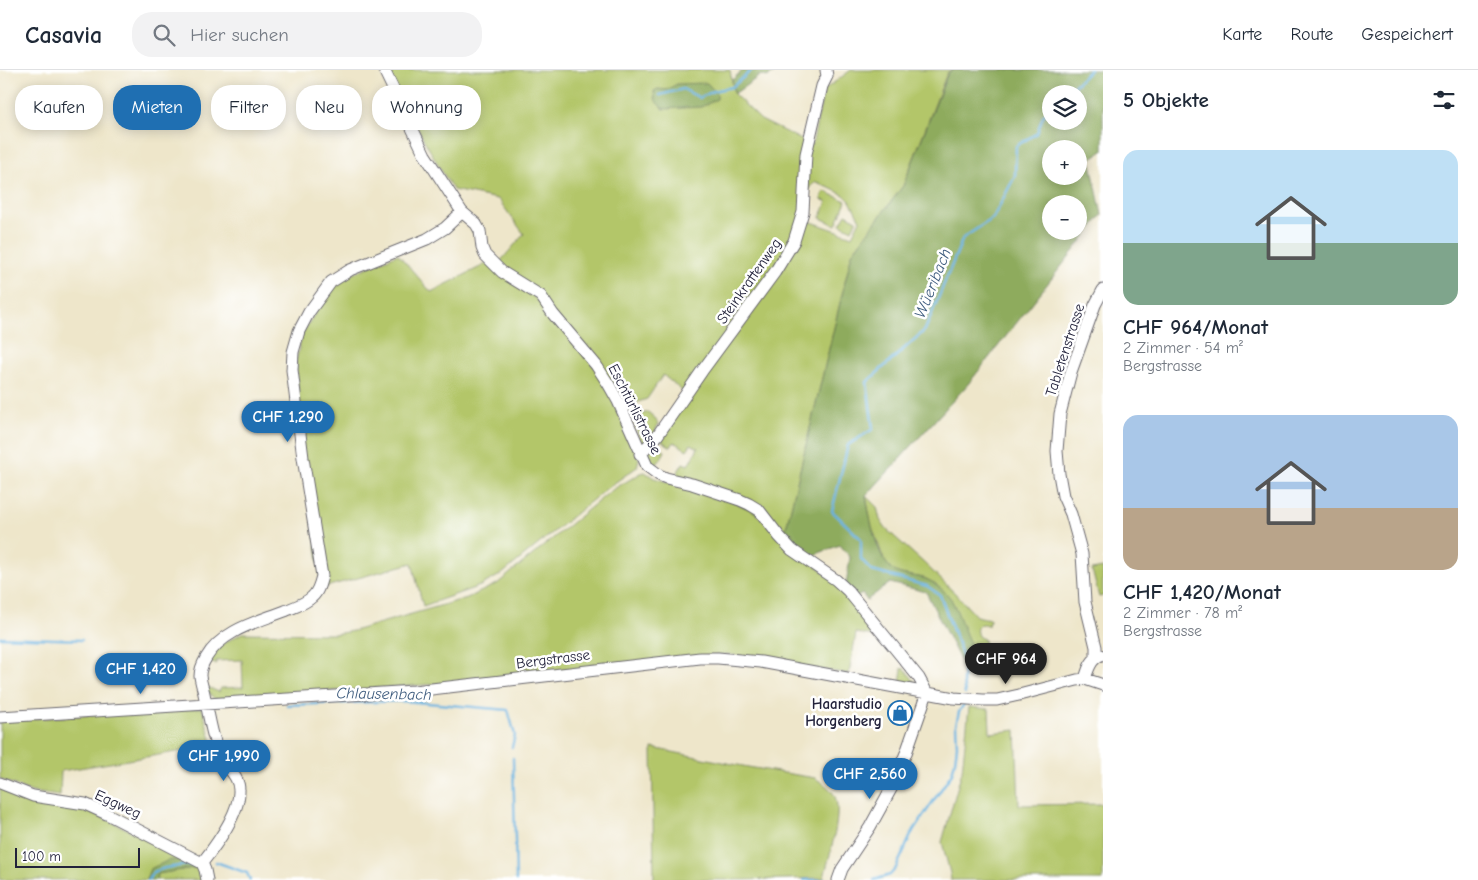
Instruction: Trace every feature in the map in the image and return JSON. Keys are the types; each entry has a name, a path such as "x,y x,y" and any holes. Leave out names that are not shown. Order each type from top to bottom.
{"street":[{"name":"Eschtürlistrasse","path":"384,70 424,155 462,212 476,224 480,231 482,248 485,255 502,272 541,296 553,314 596,365 618,401 640,454 647,466 659,475 740,500 759,510 792,550 836,580 848,591 919,678 927,692"},
{"name":"Steinkrattenweg","path":"640,454 657,436 702,371 776,272 794,241 803,212 806,154 822,86 827,76 826,70"},
{"path":"207,880 202,863 226,827 239,798 240,787 235,774 226,765 218,750 200,676 205,660 226,636 312,597 321,581 322,571 303,458 292,370 293,352 299,331 309,312 330,282 350,270 427,239 445,228 462,212"},
{"name":"Tabletenstrasse","path":"1100,656 1085,602 1082,554 1071,514 1062,496 1058,474 1057,450 1060,414 1071,372 1091,314 1103,290"},
{"path":"1100,656 1091,663 1085,679 1103,685"},
{"name":"Bergstrasse","path":"0,717 414,691 700,658 726,658 761,662 967,699 997,700 1085,679"},
{"path":"838,880 842,869 870,827 892,787 927,692"},
{"name":"Eggweg","path":"0,783 33,796 85,804 109,814 202,863"}],"green space":[{"path":"388,70 730,70 734,94 761,120 812,145 824,90 851,70 952,70 947,73 903,186 852,253 784,537 772,520 676,475 683,463 688,465 698,448 691,444 687,450 674,442 671,447 659,439 688,396 663,375 647,399 624,407 566,326 498,264 524,234 498,199 453,190 419,130 481,130 481,85 396,85","holes":["817,182 844,195 850,201 860,220 852,236 803,219 807,192"]},
{"path":"743,70 779,70 767,77 761,75 734,94 732,80"},
{"path":"952,70 1103,70 1103,150 1090,159 1102,215 1087,234 1087,195 1042,195 1042,240 1082,240 969,383 866,496 876,541 886,562 893,570 901,574 929,580 943,590 951,599 971,646 960,660 926,592 890,583 867,600 862,594 857,597 846,585 850,557 840,545 811,556 805,555 784,537 852,253 903,186 948,73"},
{"path":"707,83 717,94 717,99 701,107 664,109 655,99 654,91 658,89 666,90 677,84"},
{"path":"824,191 846,201 836,225 820,218 827,202 821,199"},
{"path":"846,214 857,220 852,230 840,224"},
{"path":"398,254 431,292 488,263 536,296 595,368 608,391 639,459 637,467 606,489 502,574 480,586 423,606 412,563 322,588 304,464 296,360 303,332 336,281"},
{"path":"648,412 656,419 658,424 655,433 642,445 633,420 636,416"},
{"path":"653,446 665,451 655,466 652,466 647,453"},
{"path":"645,472 654,478 737,502 753,511 837,584 881,637 856,633 849,674 726,654 437,684 215,699 208,692 207,687 219,692 221,688 243,687 242,660 216,661 216,664 207,662 219,646 242,633 334,634 353,631 467,598 497,584 612,490"},
{"path":"866,496 877,507 880,520 886,529 925,564 976,616 990,619 989,626 982,624 977,628 977,634 984,639 986,659 962,667 960,660 971,646 936,584 924,578 900,574 891,570 884,560 871,524"},
{"path":"1103,568 1103,596 1099,597 1092,570"},
{"path":"902,668 905,669 915,682 913,684 900,683"},
{"path":"969,707 989,709 990,733 1016,730 1019,805 1103,804 1103,880 951,880 942,842 962,771"},
{"path":"202,708 213,746 61,771 60,796 32,792 0,779 0,721"},
{"path":"652,748 815,778 825,785 833,793 837,810 834,834 824,878 654,880"},
{"path":"0,788 83,808 191,860 150,869 146,880 0,880"},
{"path":"169,860 191,860 199,867 157,874 156,880 146,880 150,869"},
{"path":"199,867 202,880 156,880 157,874"}],"waterway":[{"path":"660,95 683,89 700,98 713,91 732,87 752,70"},
{"name":"Wüeribach","path":"1075,85 1090,70"},
{"name":"Wüeribach","path":"965,694 963,682 964,660 940,595 927,586 872,571 861,559 861,539 832,511 848,445 873,429 867,382 925,330 963,238 993,218 1015,176 1016,146 1037,133 1042,119"},
{"path":"0,637 82,640"},
{"name":"Chlausenbach","path":"287,705 404,701 508,710 515,735 512,747"},
{"name":"Wüeribach","path":"874,880 890,875 896,868 912,833 952,773 957,746 956,725 959,712 964,704"},
{"name":"Chlausenbach","path":"513,758 516,880"},
{"name":"Wüeribach","path":"216,862 247,873 250,880"},
{"name":"Wüeribach","path":"148,880 153,872 165,868 193,864"},
{"name":"Wüeribach","path":"804,880 835,880"}],"place":[{"name":"Haarstudio Horgenberg","path":"900,713"}]}
